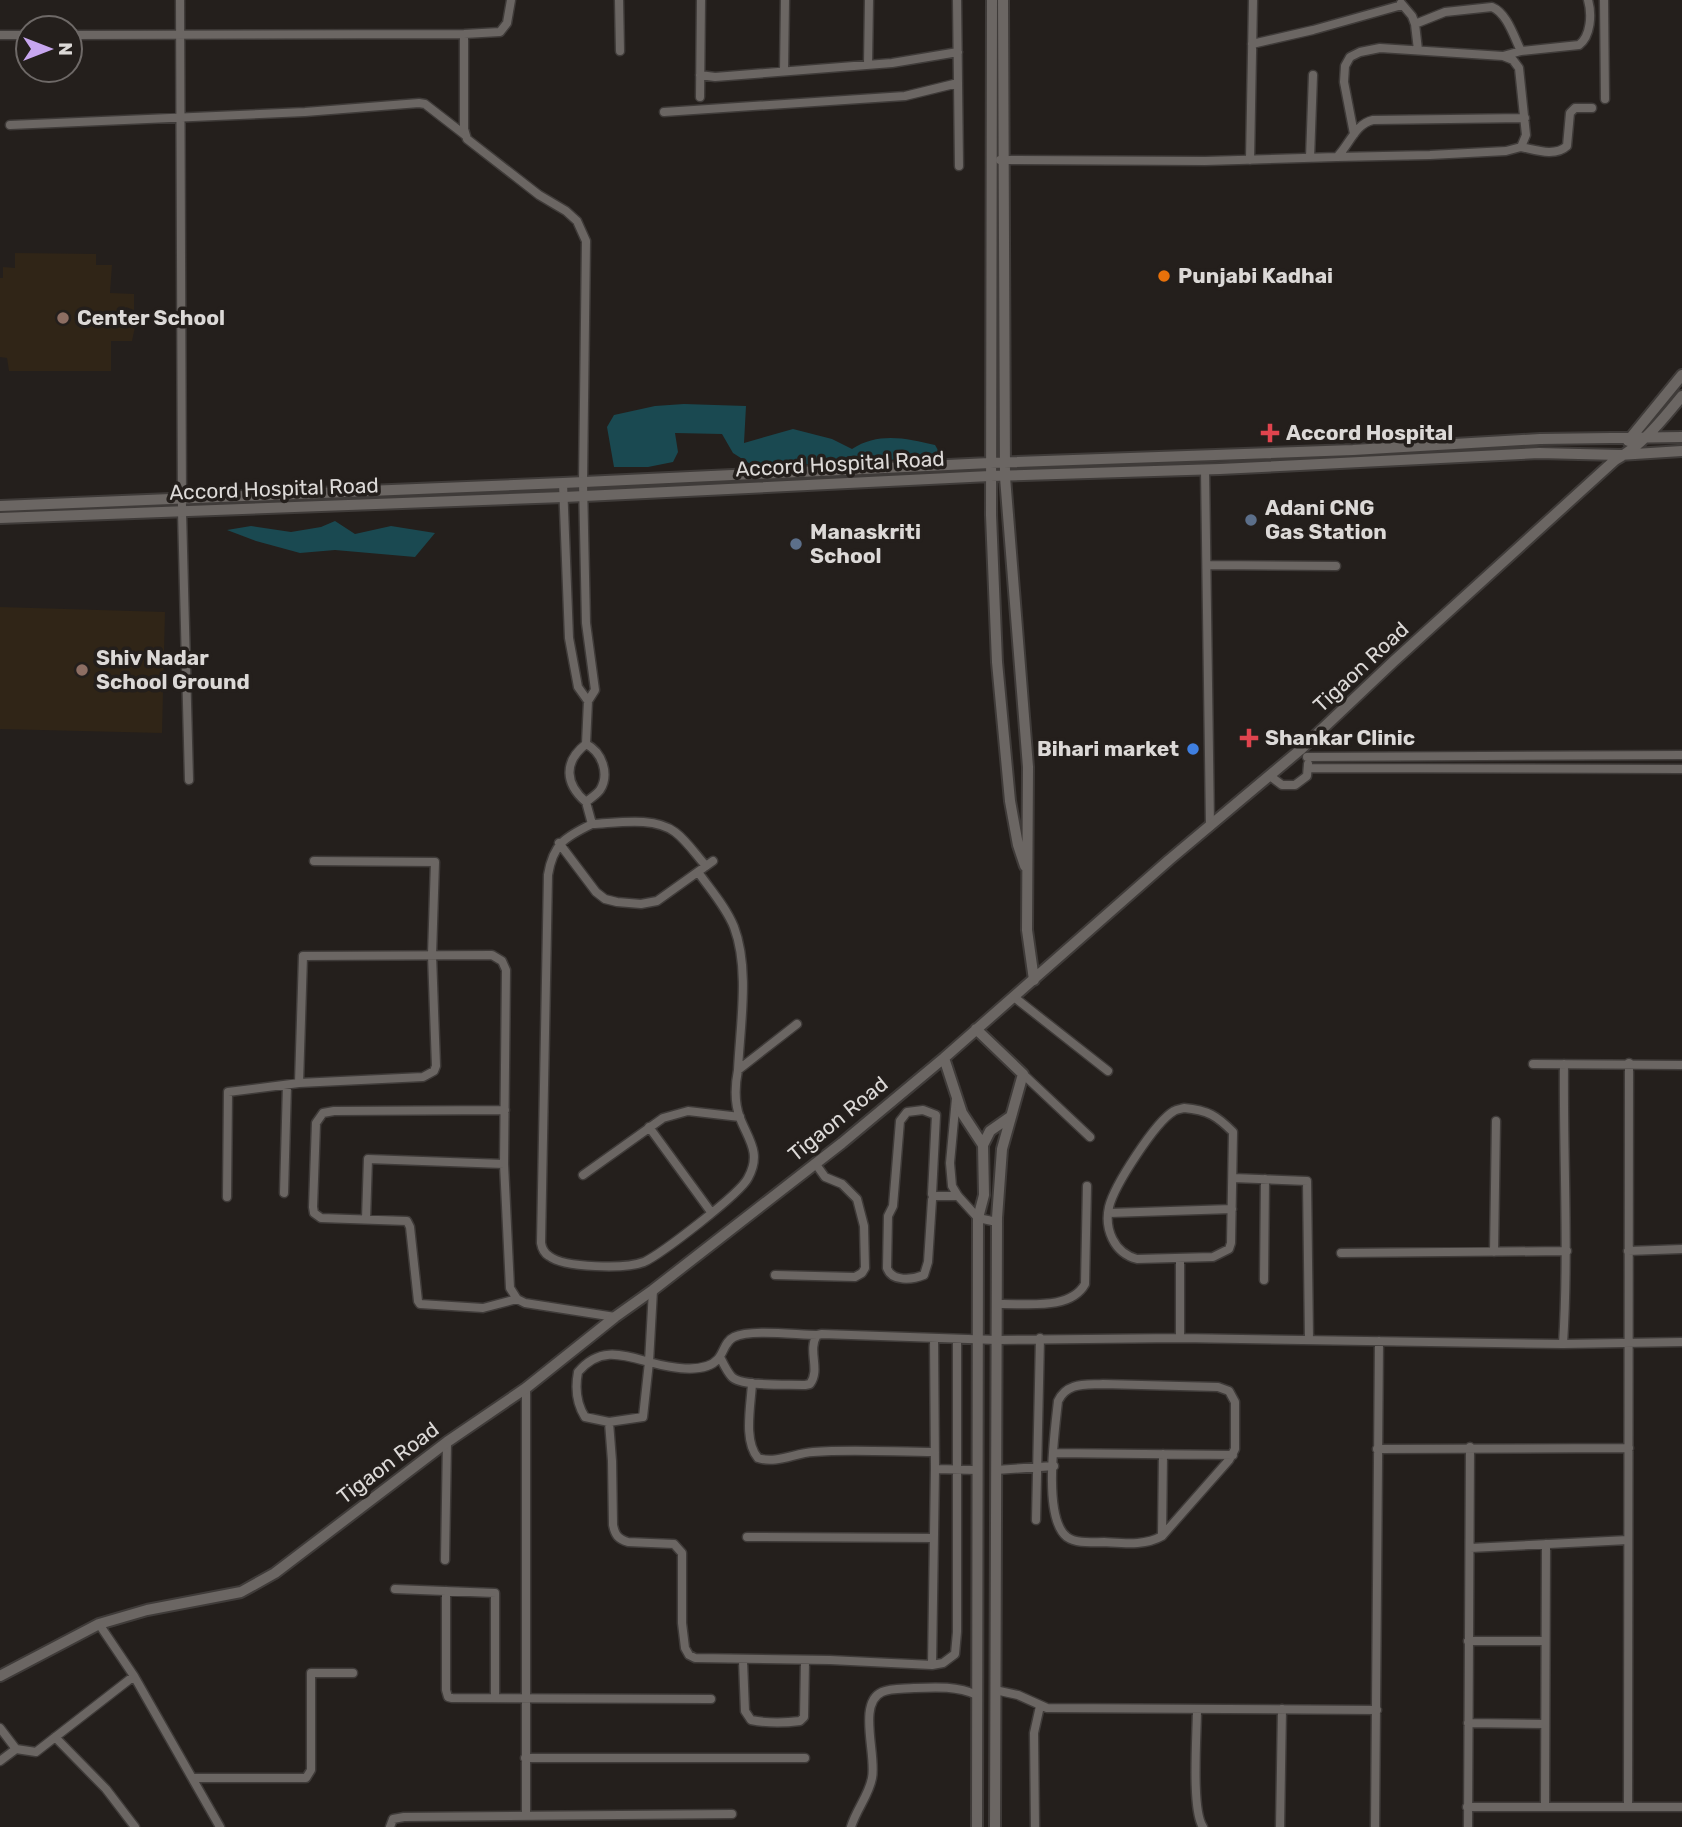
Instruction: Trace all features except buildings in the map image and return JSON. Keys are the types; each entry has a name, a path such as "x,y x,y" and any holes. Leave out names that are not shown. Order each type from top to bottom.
{"street":[{"path":"180,0 182,512 189,780"},
{"path":"84,35 500,32 508,23 511,0"},
{"path":"619,0 620,51"},
{"path":"700,97 701,0"},
{"path":"784,71 785,0"},
{"path":"868,65 869,0"},
{"path":"957,0 959,166"},
{"path":"992,0 990,476 997,662 1010,802 1018,845 1028,873"},
{"path":"1003,0 1005,477 1027,757 1028,949 1034,980"},
{"path":"1250,160 1254,0"},
{"path":"1503,56 1521,51 1579,45 1586,40 1588,0"},
{"path":"1605,0 1605,99"},
{"path":"1252,44 1313,30 1401,2 1415,24 1418,51"},
{"path":"1415,24 1445,12 1496,8 1504,17 1521,51"},
{"path":"464,34 465,135"},
{"path":"1354,134 1345,82 1345,65 1350,57 1380,48 1503,56 1513,60 1519,68 1526,135 1521,147"},
{"path":"700,75 710,77 868,65 958,52"},
{"path":"1310,158 1313,75"},
{"path":"664,112 892,97 920,94 958,83"},
{"path":"10,125 425,104 465,135 472,144 577,220 586,241 583,496 586,623 595,690 588,701 586,744 576,752 570,763 570,780 575,792 586,802 592,824"},
{"path":"990,159 1250,160 1506,152 1521,147 1553,152 1567,146 1570,113 1575,108 1592,108"},
{"path":"1337,157 1365,122 1373,120 1525,118"},
{"path":"1619,457 1629,439 1682,374"},
{"path":"1619,457 1643,439 1682,396"},
{"path":"0,506 1353,450 1540,439 1682,437"},
{"name":"Accord Hospital Road","path":"0,519 564,497 1539,453 1619,457 1682,451"},
{"name":"Tigaon Road","path":"0,1676 99,1624 147,1610 241,1592 275,1573 447,1442 526,1388 815,1163 944,1058 1210,826 1270,776 1303,754 1394,661 1619,457"},
{"path":"1205,469 1210,826"},
{"path":"563,483 569,638 578,687 588,701"},
{"path":"1207,565 1336,566"},
{"path":"586,744 595,748 601,757 604,771 603,783 598,792 586,802"},
{"path":"1270,776 1282,785 1295,785 1307,776 1309,768 1303,754 1682,755"},
{"path":"1309,768 1682,769"},
{"path":"559,843 597,892 611,901 641,904 657,901 709,863 675,832 660,825 632,822 592,824 559,843 551,856 548,875 542,1250 556,1260 568,1263 624,1266 643,1262 675,1242 743,1186 751,1171 754,1149 740,1117 736,1098 741,973 739,948 733,924 698,872"},
{"path":"227,1197 228,1092 299,1083 423,1077 434,1071 436,1066 432,955 435,862 314,860"},
{"path":"299,1083 303,957 492,955 502,961 506,970 504,1164 510,1287 517,1299 525,1303 615,1317"},
{"path":"1014,997 1108,1070"},
{"path":"738,1070 797,1024"},
{"path":"976,1029 1090,1137"},
{"path":"944,1058 962,1113 983,1145"},
{"path":"1628,1806 1629,1063"},
{"path":"1533,1064 1682,1065"},
{"path":"1563,1343 1567,1251 1564,1064"},
{"path":"995,1827 997,1222 1002,1149 1023,1074"},
{"path":"284,1193 287,1085"},
{"path":"956,1098 950,1175 958,1196 978,1218 997,1222"},
{"path":"1184,1108 1203,1110 1221,1120 1233,1132 1233,1178 1228,1249 1213,1257 1180,1259 1137,1259 1119,1252 1110,1231 1109,1213 1115,1190 1147,1141 1173,1111 1184,1108"},
{"path":"505,1110 323,1113 316,1123 314,1213 321,1218 405,1219 409,1223 420,1304 483,1308 517,1299"},
{"path":"923,1110 936,1115 934,1197 928,1262 924,1275 916,1278 895,1278 889,1274 887,1268 888,1216 893,1206 900,1121 907,1112 923,1110"},
{"path":"583,1175 663,1118 688,1111 740,1117"},
{"path":"977,1827 978,1218 984,1195 983,1145 990,1131 1010,1117"},
{"path":"1494,1252 1496,1121"},
{"path":"649,1126 711,1212"},
{"path":"366,1219 368,1158 504,1164"},
{"path":"775,1275 855,1277 865,1268 864,1226 857,1199 842,1184 825,1177 815,1163"},
{"path":"1233,1178 1307,1181 1308,1340"},
{"path":"1264,1280 1265,1179"},
{"path":"998,1304 1056,1302 1073,1299 1080,1293 1085,1284 1087,1186"},
{"path":"934,1197 958,1196"},
{"path":"1109,1213 1232,1209"},
{"path":"1628,1251 1682,1249"},
{"path":"1341,1253 1567,1251"},
{"path":"1180,1259 1180,1338"},
{"path":"653,1290 649,1362 643,1417 609,1422 585,1417 580,1409 576,1383 578,1372 587,1362 604,1354 649,1362 667,1366 706,1366 720,1357 728,1341 734,1336 772,1334 997,1340 1180,1338 1682,1342"},
{"path":"720,1357 731,1376 737,1380 752,1383 810,1384 815,1376 812,1350 817,1335"},
{"path":"932,1665 934,1338"},
{"path":"1036,1520 1035,1467 1040,1338"},
{"path":"609,1422 612,1525 615,1535 628,1542 656,1542 679,1547 683,1570 683,1638 689,1655 705,1660 932,1665 951,1659 956,1646 957,1339"},
{"path":"1375,1827 1379,1341"},
{"path":"752,1383 750,1436 758,1458 771,1460 800,1453 825,1451 935,1452"},
{"path":"1148,1384 1218,1387 1228,1391 1235,1402 1236,1444 1233,1455 1162,1536 1152,1541 1084,1542 1065,1535 1053,1512 1054,1453 1058,1401 1062,1391 1070,1387 1148,1384"},
{"path":"526,1388 526,1816"},
{"path":"445,1560 447,1442"},
{"path":"1468,1827 1470,1447"},
{"path":"1377,1449 1629,1448"},
{"path":"1054,1453 1233,1455"},
{"path":"1162,1536 1163,1454"},
{"path":"996,1470 1054,1466"},
{"path":"935,1469 978,1470"},
{"path":"747,1537 933,1538"},
{"path":"1470,1548 1628,1540"},
{"path":"1545,1544 1545,1807"},
{"path":"395,1589 495,1593 495,1698"},
{"path":"446,1591 446,1693 452,1699 711,1699"},
{"path":"99,1624 134,1676 220,1827"},
{"path":"1468,1641 1545,1640"},
{"path":"743,1661 745,1711 751,1720 760,1722 800,1721 804,1717 805,1661"},
{"path":"193,1778 306,1778 310,1770 311,1673 354,1674"},
{"path":"0,1728 16,1749 36,1752 134,1676"},
{"path":"850,1827 873,1775 869,1717 871,1704 878,1694 893,1689 934,1687 957,1688 977,1695"},
{"path":"995,1690 1018,1695 1040,1706 1377,1710"},
{"path":"1035,1827 1034,1733 1040,1706"},
{"path":"1197,1709 1198,1820 1203,1827"},
{"path":"1280,1827 1282,1709"},
{"path":"1468,1723 1544,1724"},
{"path":"55,1737 106,1789 135,1827"},
{"path":"0,1761 16,1749"},
{"path":"525,1758 805,1758"},
{"path":"1467,1807 1682,1807"},
{"path":"390,1827 393,1819 397,1817 733,1814"}],"shaded area":[{"name":"Center School","path":"15,253 96,254 96,265 112,265 110,293 134,294 134,310 126,307 126,326 135,327 132,341 111,341 111,371 9,371 7,358 0,357 0,278 3,278 3,267 15,268"},
{"name":"Shiv Nadar School Ground","path":"0,607 165,612 162,733 0,729"}],"water":[{"path":"655,406 746,406 744,443 793,429 832,439 852,449 882,438 913,440 935,445 942,457 755,467 733,453 722,434 675,433 678,452 673,462 648,467 614,467 607,427 614,415"},
{"path":"335,521 355,534 391,526 435,533 415,557 335,550 300,553 227,530 251,526 291,532 321,527"}],"place":[{"name":"Punjabi Kadhai","path":"1164,276"},
{"name":"Center School","path":"63,318"},
{"name":"Accord Hospital","path":"1270,433"},
{"name":"Adani CNG Gas Station","path":"1251,520"},
{"name":"Manaskriti School","path":"796,544"},
{"name":"Shiv Nadar School Ground","path":"82,670"},
{"name":"Shankar Clinic","path":"1249,738"},
{"name":"Bihari market","path":"1193,749"}]}
